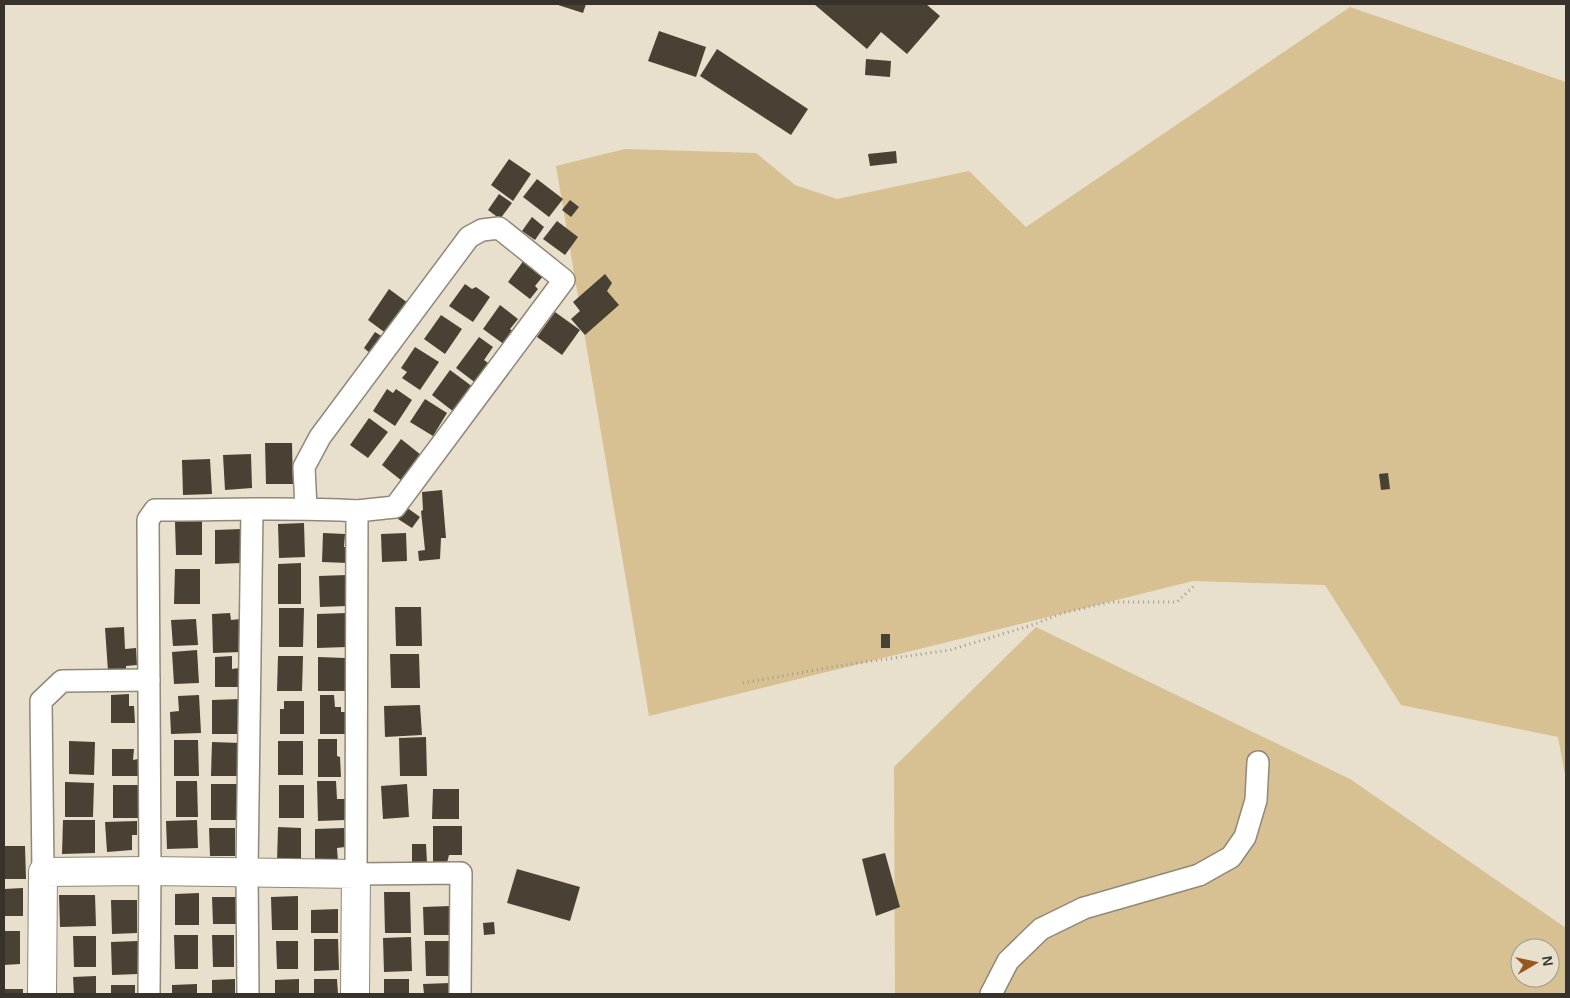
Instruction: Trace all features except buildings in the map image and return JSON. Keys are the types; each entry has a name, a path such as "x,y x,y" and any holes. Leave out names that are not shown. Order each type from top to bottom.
{"street":[{"path":"149,994 148,520 154,510 306,508 358,511 395,507 564,280 499,228 482,230 469,237 320,437 304,467 306,508"},
{"path":"248,994 247,872 252,510"},
{"path":"355,994 358,511"},
{"path":"42,994 41,701 62,681 149,680"},
{"path":"991,994 1008,961 1041,929 1084,908 1199,875 1231,856 1245,837 1256,800 1258,762"},
{"path":"43,872 461,873 460,994"}],"path":[{"path":"743,683 838,666 950,650 1063,613 1111,602 1177,602 1196,584"}],"shaded area":[{"path":"1350,7 1566,82 1566,780 1558,737 1401,705 1325,585 1193,581 649,716 556,166 625,149 756,153 795,185 837,199 969,171 1026,227"},
{"path":"1036,627 1350,779 1566,928 1566,994 895,994 894,767"}]}
